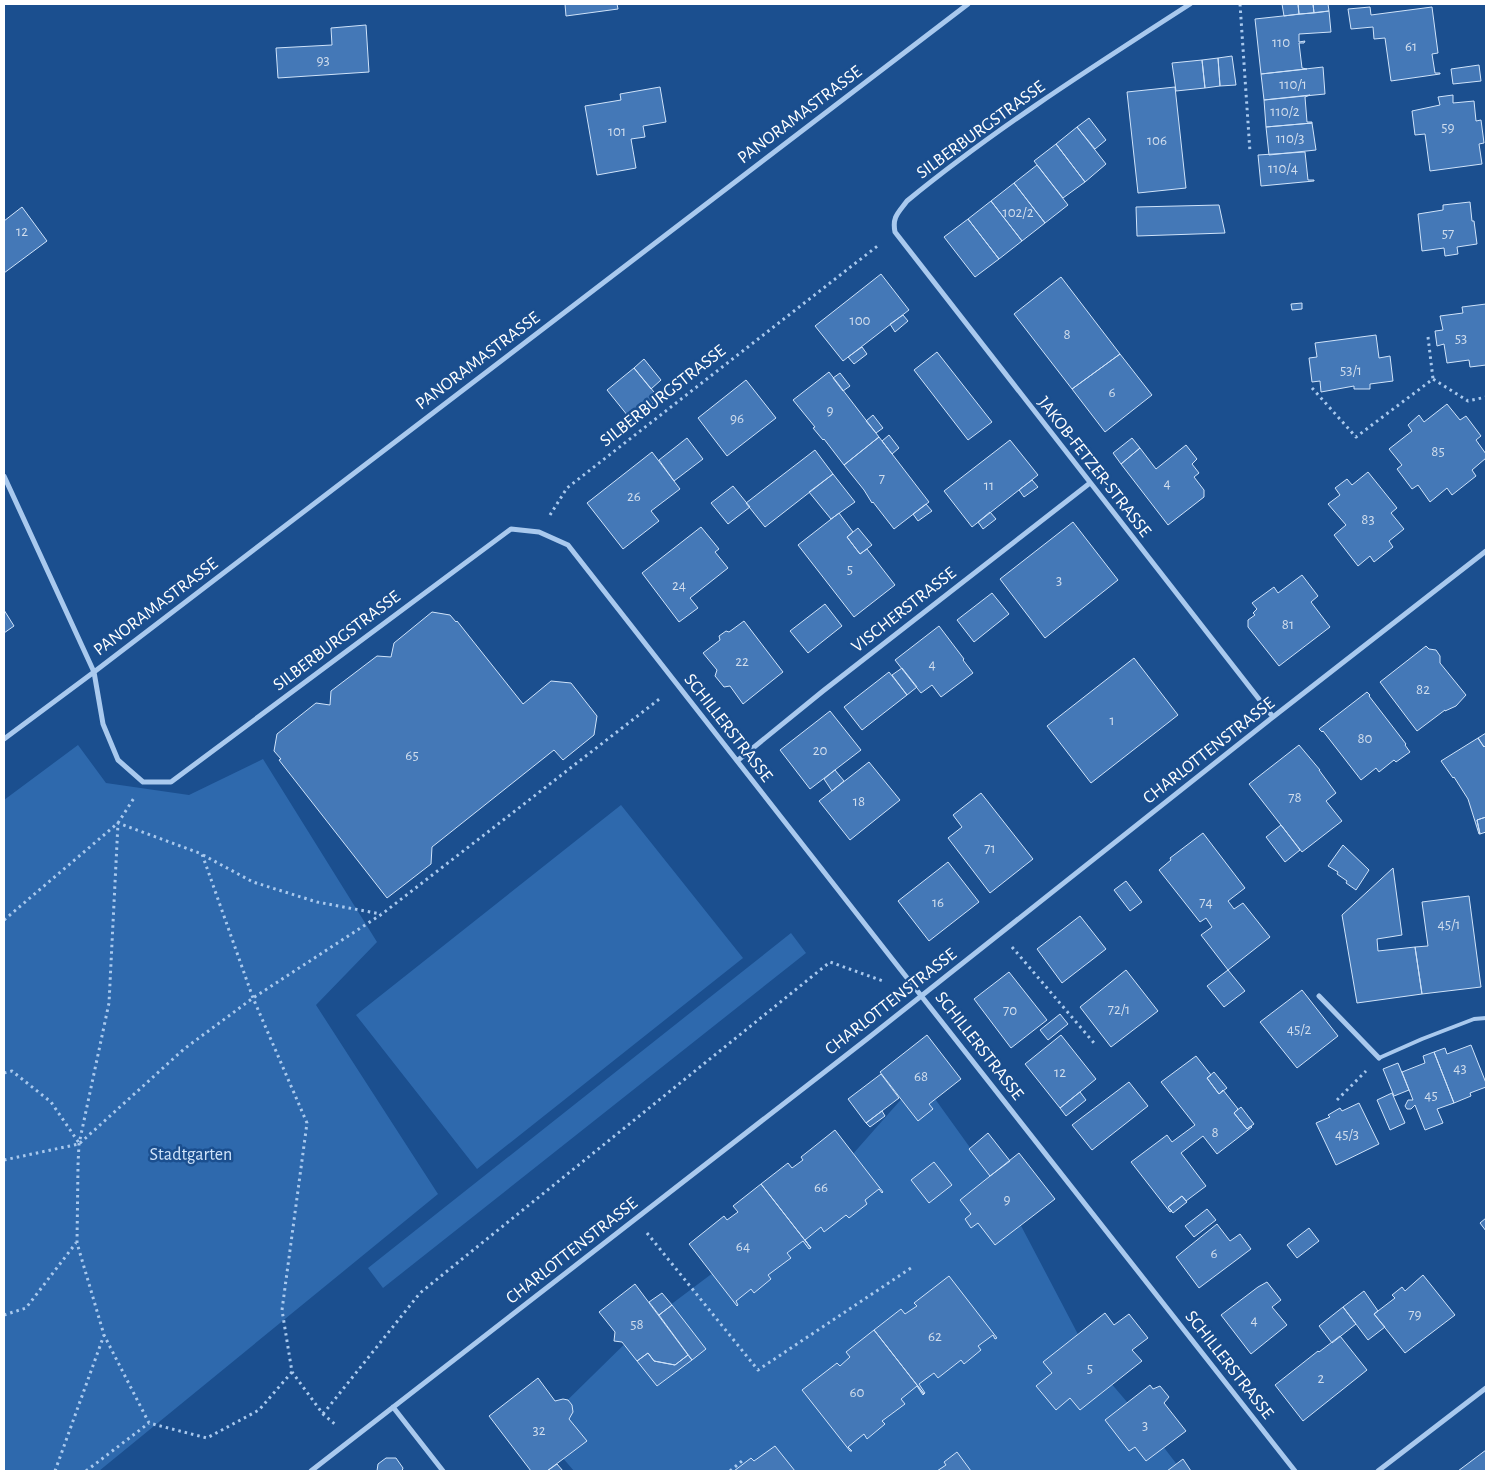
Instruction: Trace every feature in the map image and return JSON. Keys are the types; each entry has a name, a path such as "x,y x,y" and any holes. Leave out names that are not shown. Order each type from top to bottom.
{"street":[{"name":"PANORAMASTRASSE","path":"4,739 968,4"},
{"name":"SILBERBURGSTRASSE","path":"895,232 893,223 907,201 938,177 1062,89 1190,4"},
{"name":"JAKOB-FETZER-STRASSE","path":"895,232 1273,718"},
{"path":"4,476 94,672 103,724 118,760 143,782"},
{"name":"VISCHERSTRASSE","path":"737,761 823,691 1090,483"},
{"name":"SILBERBURGSTRASSE","path":"143,782 171,782 512,529 539,532"},
{"name":"SCHILLERSTRASSE","path":"539,532 568,545 1295,1471"},
{"name":"CHARLOTTENSTRASSE","path":"311,1471 868,1039 1486,551"},
{"path":"1319,996 1379,1058"},
{"path":"1378,1471 1486,1388"},
{"path":"393,1407 442,1471"}],"lane":[{"path":"1379,1058 1474,1019 1486,1018"}],"path":[{"path":"1240,4 1250,152"},
{"name":"SILBERBURGSTRASSE","path":"539,532 567,488 895,232"},
{"path":"1428,337 1432,379"},
{"path":"1312,388 1356,437 1432,379"},
{"path":"1432,379 1468,401 1486,397"},
{"path":"4,1160 79,1144 184,1049 253,998 382,914 678,685"},
{"path":"4,920 118,823 143,782"},
{"path":"118,823 202,854 253,882 317,902 382,914"},
{"path":"118,823 110,1003 79,1144 78,1165 76,1242 104,1335 149,1423 206,1438 259,1410 292,1372"},
{"path":"202,854 253,998 307,1123 282,1310 292,1372 324,1414 352,1440"},
{"path":"1000,934 1094,1042"},
{"path":"324,1414 420,1293 830,962 885,982"},
{"path":"1337,1100 1379,1058"},
{"path":"4,1073 12,1071 51,1102 79,1144"},
{"path":"635,1219 758,1370 914,1266"},
{"path":"4,1315 26,1308 76,1242"},
{"path":"55,1471 104,1335"},
{"path":"86,1471 149,1423"},
{"path":"730,1471 742,1460"}],"green space":[{"name":"Stadtgarten","path":"78,745 106,783 189,795 263,759 377,942 316,1005 438,1194 99,1471 4,1471 4,800"},
{"path":"621,805 743,958 477,1169 356,1015"},
{"path":"791,933 806,953 383,1288 368,1268"},
{"path":"920,1078 1007,1199 1092,1361 1145,1423 1182,1471 574,1471 538,1429 645,1324 822,1189"}],"building":[{"path":"565,4 617,4 618,9 566,16"},
{"path":"1282,4 1298,4 1299,14 1284,16"},
{"path":"1298,4 1313,4 1314,13 1299,14"},
{"path":"1313,4 1328,4 1329,11 1314,13"},
{"path":"1370,7 1371,15 1432,7 1438,53 1432,54 1435,73 1440,74 1391,81 1385,38 1374,39 1373,27 1351,29 1348,9"},
{"path":"1329,11 1331,32 1299,34 1299,42 1305,41 1304,43 1299,43 1302,68 1307,69 1261,74 1255,19"},
{"path":"366,25 369,72 278,78 276,48 332,45 331,28"},
{"path":"1232,56 1236,85 1220,86 1218,58"},
{"path":"1218,58 1220,86 1205,88 1202,60"},
{"path":"1202,60 1205,88 1176,91 1172,63"},
{"path":"1479,65 1481,81 1453,84 1451,69"},
{"path":"1323,67 1325,94 1264,100 1261,74"},
{"path":"660,87 666,122 643,126 645,137 631,139 636,168 597,175 585,106 621,100 620,94"},
{"path":"1175,87 1186,188 1138,193 1127,92"},
{"path":"1310,95 1305,97 1307,122 1312,123 1266,127 1264,100"},
{"path":"1453,95 1453,103 1474,101 1476,121 1481,120 1484,143 1479,144 1482,164 1430,171 1425,134 1415,135 1412,111 1440,105 1438,97"},
{"path":"1089,118 1106,140 1095,149 1077,127"},
{"path":"1312,123 1316,150 1269,155 1266,127"},
{"path":"1077,127 1106,164 1085,182 1056,144"},
{"path":"1056,144 1085,182 1063,198 1034,161"},
{"path":"1305,152 1308,180 1314,181 1261,186 1258,155"},
{"path":"1037,165 1068,205 1045,223 1014,183"},
{"path":"1014,183 1045,223 1022,241 991,201"},
{"path":"991,201 1022,241 999,259 968,219"},
{"path":"1470,202 1477,244 1457,247 1458,254 1445,256 1444,248 1422,251 1418,214 1443,210 1443,205"},
{"path":"1219,205 1225,233 1137,236 1136,207"},
{"path":"22,207 47,241 4,273 4,221"},
{"path":"968,219 999,259 975,277 944,237"},
{"path":"881,274 909,310 843,361 815,326"},
{"path":"1061,277 1120,354 1072,389 1014,314"},
{"path":"1302,303 1302,309 1292,310 1291,304"},
{"path":"1486,304 1486,365 1470,367 1469,360 1447,363 1444,344 1437,346 1435,331 1443,330 1440,316 1463,313 1462,307"},
{"path":"903,315 908,321 895,332 890,324"},
{"path":"1376,335 1379,358 1390,356 1393,381 1370,384 1370,389 1354,389 1354,386 1321,392 1320,381 1312,382 1309,358 1317,357 1315,343"},
{"path":"862,347 867,354 854,364 848,357"},
{"path":"937,352 992,422 968,440 914,370"},
{"path":"1120,354 1152,395 1105,432 1072,389"},
{"path":"644,359 661,380 651,389 634,368"},
{"path":"634,368 659,398 632,421 607,390"},
{"path":"829,372 879,437 844,465 813,428 815,427 793,400"},
{"path":"840,373 850,386 843,391 833,378"},
{"path":"746,380 776,418 727,456 698,418"},
{"path":"1447,404 1460,420 1466,416 1481,436 1476,440 1486,454 1486,458 1472,470 1476,476 1452,495 1447,488 1430,502 1418,485 1412,489 1397,469 1402,465 1389,449 1412,431 1408,425 1419,415 1424,422"},
{"path":"873,415 883,428 876,433 866,421"},
{"path":"889,435 899,448 892,454 882,441"},
{"path":"879,437 929,502 894,529 844,465"},
{"path":"687,438 703,459 674,481 659,460"},
{"path":"1132,438 1140,448 1121,464 1113,453"},
{"path":"1010,440 1038,475 972,527 944,491"},
{"path":"1186,445 1197,459 1192,464 1199,473 1194,477 1204,490 1204,497 1168,525 1121,464 1140,448 1156,469"},
{"path":"815,450 833,474 765,527 746,503"},
{"path":"652,452 680,489 651,511 659,521 623,549 587,503"},
{"path":"1368,472 1397,508 1391,513 1404,529 1389,541 1393,547 1374,562 1370,556 1358,566 1334,535 1346,525 1328,504 1340,495 1335,488 1347,479 1352,485"},
{"path":"833,474 855,502 831,519 809,492"},
{"path":"1032,480 1038,487 1024,497 1019,490"},
{"path":"733,486 750,507 728,524 711,503"},
{"path":"926,504 932,511 918,521 913,514"},
{"path":"990,512 996,519 983,529 978,522"},
{"path":"839,513 853,532 847,537 860,554 867,549 895,585 854,617 798,545"},
{"path":"1073,522 1118,580 1045,638 1000,579"},
{"path":"701,527 719,549 715,552 728,568 690,598 698,608 679,622 642,573"},
{"path":"858,528 872,545 860,554 847,537"},
{"path":"1302,575 1318,596 1311,602 1330,627 1279,666 1248,627 1248,620 1255,615 1253,613 1257,609 1252,603 1274,587 1278,593"},
{"path":"992,593 1009,614 974,642 957,620"},
{"path":"825,604 842,626 808,653 790,631"},
{"path":"4,610 14,626 4,633"},
{"path":"432,612 450,615 457,621 523,704 551,681 571,683 597,716 594,735 563,760 554,750 432,847 431,864 387,898 279,760 281,759 274,751 277,734 316,703 330,705 331,691 377,656 391,657 394,643"},
{"path":"744,621 783,672 743,704 730,686 724,687 715,676 717,670 703,653 720,640 719,636 726,631 729,632"},
{"path":"939,626 973,673 941,697 932,685 921,693 895,660"},
{"path":"1426,646 1429,649 1436,650 1440,656 1440,663 1466,695 1456,706 1445,710 1417,731 1380,682"},
{"path":"1134,658 1178,715 1091,783 1047,726"},
{"path":"902,668 917,687 907,695 892,675"},
{"path":"889,672 907,695 862,730 844,707"},
{"path":"1367,692 1410,752 1396,762 1394,760 1379,772 1376,768 1361,780 1323,731 1319,729"},
{"path":"830,711 861,750 810,789 780,750"},
{"path":"1486,733 1486,745 1484,747 1478,738"},
{"path":"1478,738 1484,747 1486,745 1486,817 1477,820 1480,834 1468,799 1441,761"},
{"path":"1299,745 1336,793 1326,801 1342,821 1302,852 1249,784"},
{"path":"869,762 900,800 850,840 819,801"},
{"path":"835,770 844,781 832,791 824,779"},
{"path":"981,793 1033,859 990,893 948,838 962,827 953,815"},
{"path":"1486,817 1486,832 1480,834 1477,820"},
{"path":"1281,825 1300,850 1285,862 1266,837"},
{"path":"1203,833 1245,888 1228,901 1234,909 1243,903 1270,937 1228,970 1201,935 1212,927 1206,918 1200,922 1159,870 1171,860 1170,858"},
{"path":"1343,845 1369,870 1356,890 1337,874 1338,872 1328,866"},
{"path":"948,862 979,902 929,941 898,901"},
{"path":"1393,868 1402,935 1377,939 1378,951 1415,947 1422,994 1357,1003 1342,915"},
{"path":"1126,881 1142,902 1130,911 1114,890"},
{"path":"1469,896 1481,987 1422,994 1415,947 1428,946 1422,902"},
{"path":"1080,916 1106,949 1062,983 1037,949"},
{"path":"1126,970 1158,1011 1111,1047 1080,1007"},
{"path":"1228,970 1245,991 1224,1007 1207,986"},
{"path":"1009,972 1047,1020 1011,1048 974,999"},
{"path":"1302,990 1338,1036 1297,1068 1260,1022"},
{"path":"1060,1014 1068,1024 1048,1040 1040,1030"},
{"path":"927,1035 961,1079 929,1104 933,1109 918,1121 880,1072"},
{"path":"1061,1035 1096,1079 1060,1108 1025,1064"},
{"path":"1471,1045 1486,1087 1470,1093 1471,1096 1454,1103 1434,1052 1445,1048 1447,1054"},
{"path":"1434,1052 1454,1103 1437,1109 1443,1123 1425,1130 1415,1105 1411,1109 1407,1109 1405,1106 1408,1100 1413,1100 1402,1072 1425,1063 1423,1056"},
{"path":"1196,1056 1211,1075 1207,1078 1219,1094 1223,1090 1238,1109 1234,1113 1247,1129 1252,1127 1217,1154 1203,1136 1181,1153 1206,1186 1186,1201 1182,1196 1168,1207 1172,1211 1170,1212 1131,1162 1167,1135 1172,1142 1195,1125 1161,1082"},
{"path":"1398,1063 1409,1090 1394,1096 1383,1069"},
{"path":"1214,1072 1227,1088 1219,1094 1207,1078"},
{"path":"881,1074 899,1098 866,1123 848,1099"},
{"path":"1129,1082 1148,1106 1092,1150 1072,1125"},
{"path":"1080,1092 1086,1100 1066,1116 1060,1108"},
{"path":"1392,1093 1405,1123 1390,1130 1377,1100"},
{"path":"1359,1103 1379,1144 1336,1165 1316,1123 1330,1117 1328,1115 1340,1108 1342,1111"},
{"path":"1241,1107 1254,1124 1247,1129 1234,1113"},
{"path":"882,1111 885,1116 870,1127 866,1123"},
{"path":"835,1130 883,1192 879,1189 865,1200 867,1204 849,1218 846,1215 824,1232 821,1227 805,1240 811,1248 761,1184 788,1163 792,1168 803,1160 801,1157"},
{"path":"988,1133 1010,1161 990,1176 969,1149"},
{"path":"1019,1153 1055,1199 995,1245 978,1223 971,1228 965,1219 971,1214 960,1200"},
{"path":"934,1162 952,1185 929,1203 911,1180"},
{"path":"761,1184 811,1248 809,1249 803,1241 787,1253 791,1258 768,1275 771,1279 754,1293 751,1289 736,1301 737,1306 689,1244 724,1216 727,1220 738,1212 733,1206"},
{"path":"1182,1196 1187,1202 1173,1213 1168,1207"},
{"path":"1207,1209 1216,1220 1194,1237 1185,1226"},
{"path":"1486,1218 1486,1231 1480,1223"},
{"path":"1217,1224 1230,1241 1240,1234 1251,1249 1199,1288 1176,1257"},
{"path":"1309,1228 1319,1241 1297,1258 1287,1245"},
{"path":"1423,1275 1455,1315 1405,1353 1374,1314 1395,1298 1392,1295 1402,1287 1405,1291"},
{"path":"949,1276 997,1338 995,1339 993,1335 978,1346 981,1350 964,1364 961,1360 938,1378 934,1373 919,1384 924,1394 874,1330 901,1309 905,1314 917,1306 914,1303"},
{"path":"1267,1282 1281,1300 1272,1307 1287,1325 1251,1354 1221,1315"},
{"path":"635,1284 688,1355 675,1365 654,1361 648,1353 637,1361 622,1342 614,1341 615,1332 599,1312"},
{"path":"1364,1291 1378,1311 1374,1314 1385,1327 1368,1340 1343,1307"},
{"path":"662,1293 672,1305 659,1315 649,1302"},
{"path":"672,1305 706,1349 692,1360 659,1315"},
{"path":"1343,1307 1356,1324 1332,1343 1319,1326"},
{"path":"1105,1313 1114,1325 1129,1314 1148,1338 1132,1350 1142,1361 1080,1410 1070,1398 1056,1410 1036,1386 1052,1373 1043,1362"},
{"path":"874,1330 924,1394 917,1386 901,1399 905,1404 882,1421 885,1424 867,1439 864,1434 848,1447 852,1451 850,1451 802,1390 837,1363 840,1366 850,1357 846,1352"},
{"path":"1340,1336 1367,1370 1303,1421 1275,1385"},
{"path":"648,1353 654,1361 675,1365 688,1355 692,1360 657,1386 637,1361"},
{"path":"538,1378 555,1401 568,1400 572,1405 573,1412 569,1419 587,1441 547,1471 531,1471 489,1416"},
{"path":"1150,1385 1153,1389 1160,1386 1169,1397 1164,1403 1186,1431 1146,1461 1135,1447 1129,1451 1105,1420"},
{"path":"775,1446 795,1471 734,1471 751,1458 754,1461"},
{"path":"1486,1450 1486,1471 1458,1471"},
{"path":"957,1452 971,1471 937,1471 946,1465 944,1462"},
{"path":"386,1458 396,1458 403,1468 402,1471 377,1471 378,1464"},
{"path":"1183,1459 1191,1471 1167,1471"},
{"path":"557,1464 563,1471 547,1471"}]}
